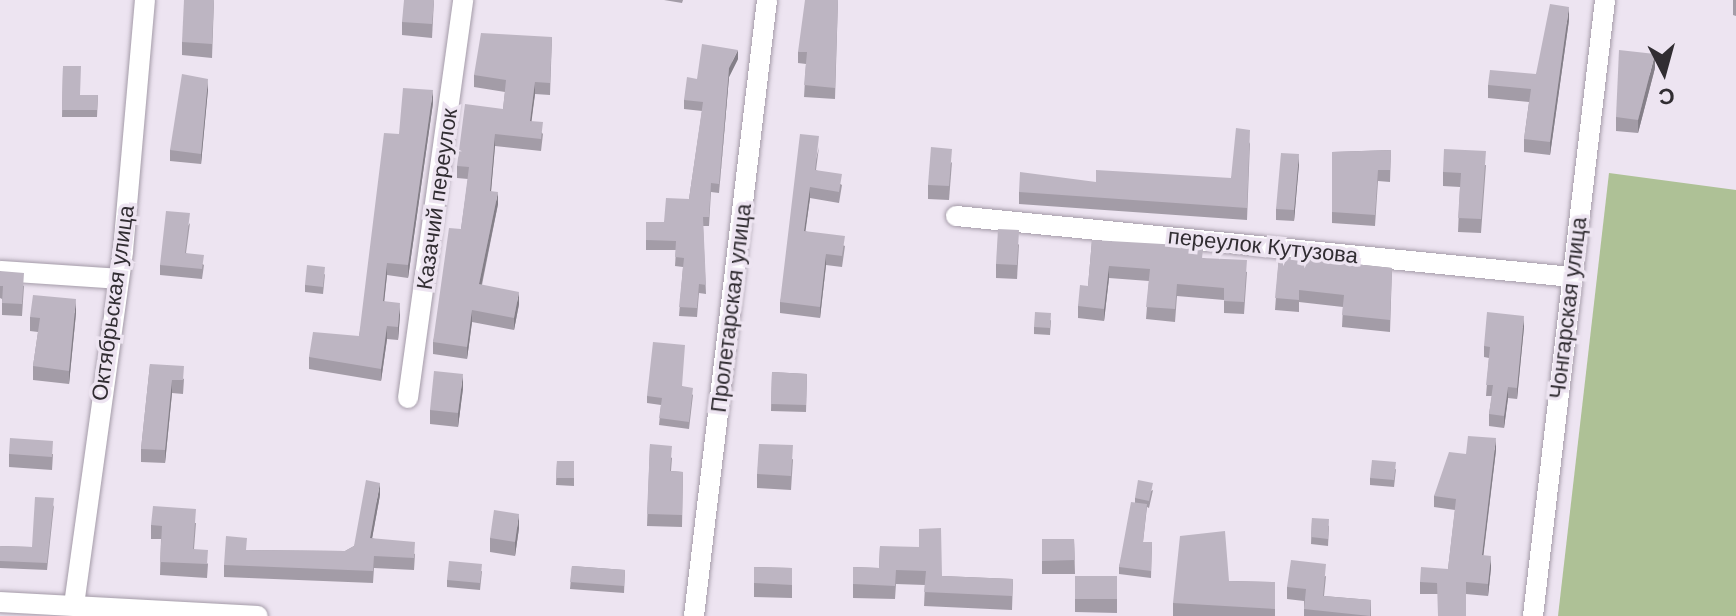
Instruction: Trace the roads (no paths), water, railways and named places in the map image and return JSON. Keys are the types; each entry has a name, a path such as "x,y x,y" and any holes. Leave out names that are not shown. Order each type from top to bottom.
{"street":[{"name":"Октябрьская улица","path":"74,605 119,279 145,0"},
{"name":"Казачий переулок","path":"408,398 463,0"},
{"name":"Пролетарская улица","path":"694,616 767,0"},
{"name":"Чонгарская улица","path":"1533,616 1605,0"},
{"name":"переулок Кутузова","path":"956,216 1571,277"},
{"path":"0,271 119,279"},
{"path":"0,602 258,616"}]}
